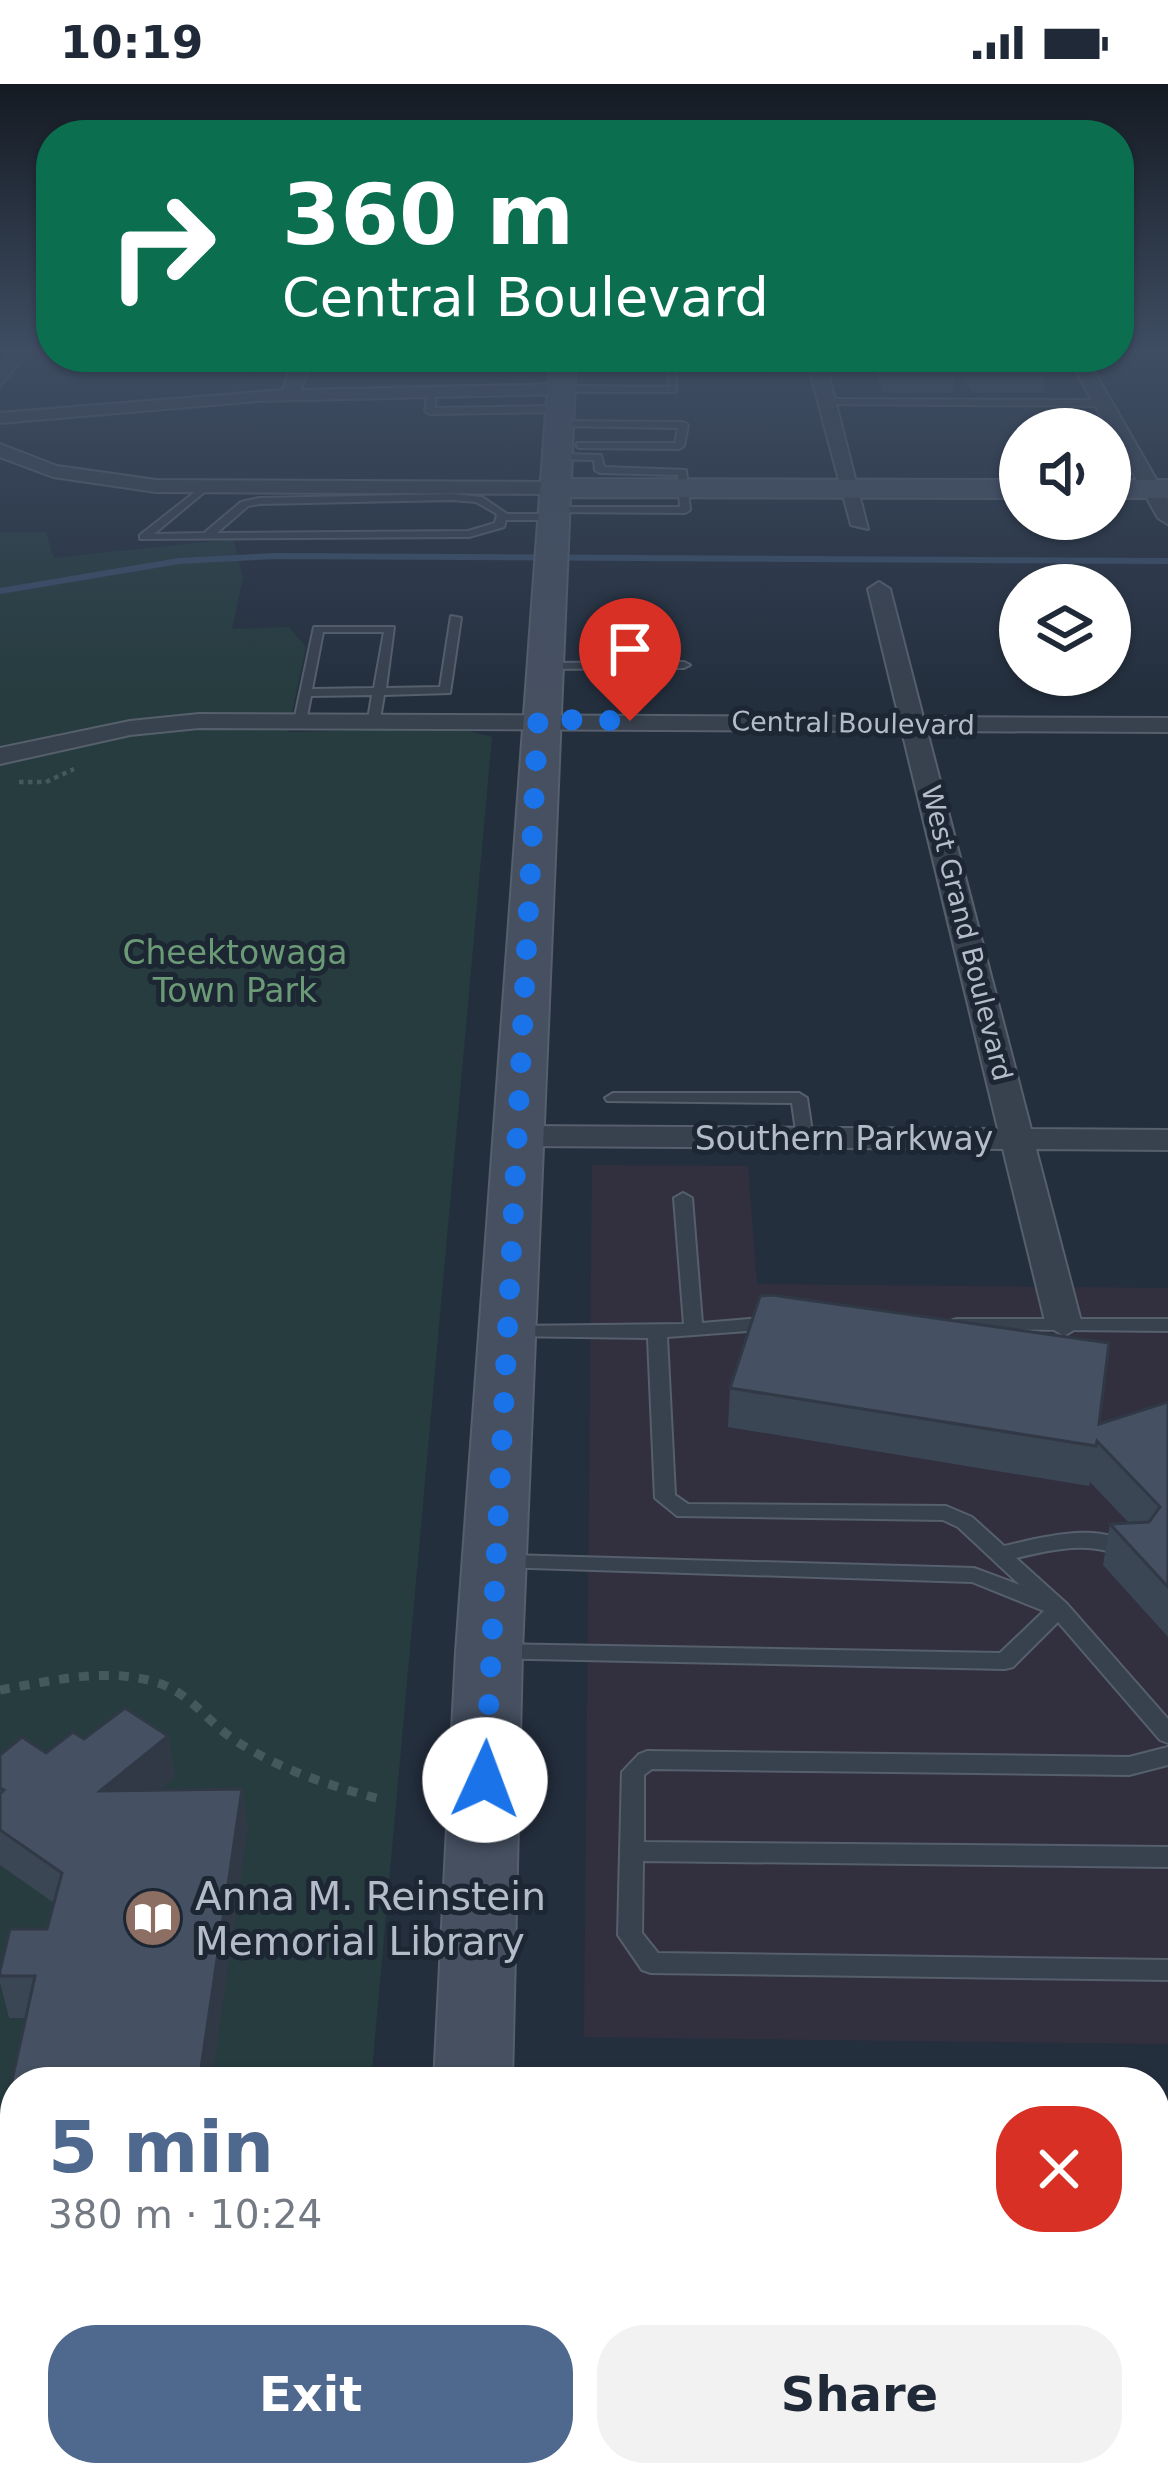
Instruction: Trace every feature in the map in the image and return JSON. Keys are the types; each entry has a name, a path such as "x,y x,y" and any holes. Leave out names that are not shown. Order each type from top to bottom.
{"main road":[{"path":"474,2067 489,1652 555,465"},
{"path":"616,465 685,488 999,489"}],"street":[{"path":"31,465 85,478 286,493 443,465"},
{"path":"845,465 861,524"},
{"path":"1133,465 1159,489 1168,518"},
{"name":"West Grand Boulevard","path":"879,589 1064,1325"},
{"name":"Central Boulevard","path":"0,756 130,728 374,719 541,693 916,724 1168,725"},
{"name":"Southern Parkway","path":"521,1136 1168,1140"}],"lane":[{"path":"205,487 143,537 489,532 541,465"},
{"path":"207,536 245,504 286,493 478,499 494,506 501,517"},
{"path":"280,534 286,493"},
{"path":"307,693 446,690 455,618"},
{"path":"300,721 319,628 356,627 390,629 374,719"},
{"path":"541,693 684,665"},
{"path":"613,1098 799,1098 805,1138"},
{"path":"664,1098 665,1137"},
{"path":"683,1198 693,1325"},
{"path":"508,1332 657,1332 693,1325 791,1323"},
{"path":"928,1324 1168,1325"},
{"path":"657,1332 665,1498 684,1511 946,1513 964,1522 1059,1609 1168,1734"},
{"path":"1000,1554 1070,1540 1112,1542 1134,1553"},
{"path":"494,1562 974,1576 1059,1609"},
{"path":"489,1652 1005,1661 1059,1609"},
{"path":"1168,1756 1129,1766 647,1760 633,1772 630,1935 651,1963 1168,1970"},
{"path":"631,1851 1168,1857"}],"path":[{"path":"0,1690 73,1677 131,1676 176,1689 236,1741 341,1790 380,1799"}],"shaded area":[{"path":"592,1165 748,1166 757,1284 1168,1288 1168,2044 584,2037"}],"green space":[{"name":"Cheektowaga Town Park","path":"0,532 46,532 54,558 233,539 243,578 232,629 289,627 306,647 288,732 457,728 492,737 372,2067 0,2067"}],"building":[{"path":"760,1296 1109,1343 1099,1424 1168,1402 1168,1587 1110,1524 1149,1522 1160,1507 1097,1441 1096,1446 730,1388"},
{"name":"Anna M. Reinstein Memorial Library","path":"125,1708 168,1736 100,1791 242,1789 201,2067 15,2067 35,1976 0,1976 10,1929 47,1929 62,1873 0,1830 4,1790 0,1788 0,1755 22,1737 46,1753 73,1732 84,1739"}],"waterway":[{"path":"0,591 179,561 274,556 1168,561"}],"place":[{"name":"Anna M. Reinstein Memorial Library","path":"153,1918"}],"route":[{"path":"485,1780 521,1136 538,719 630,721"}]}
